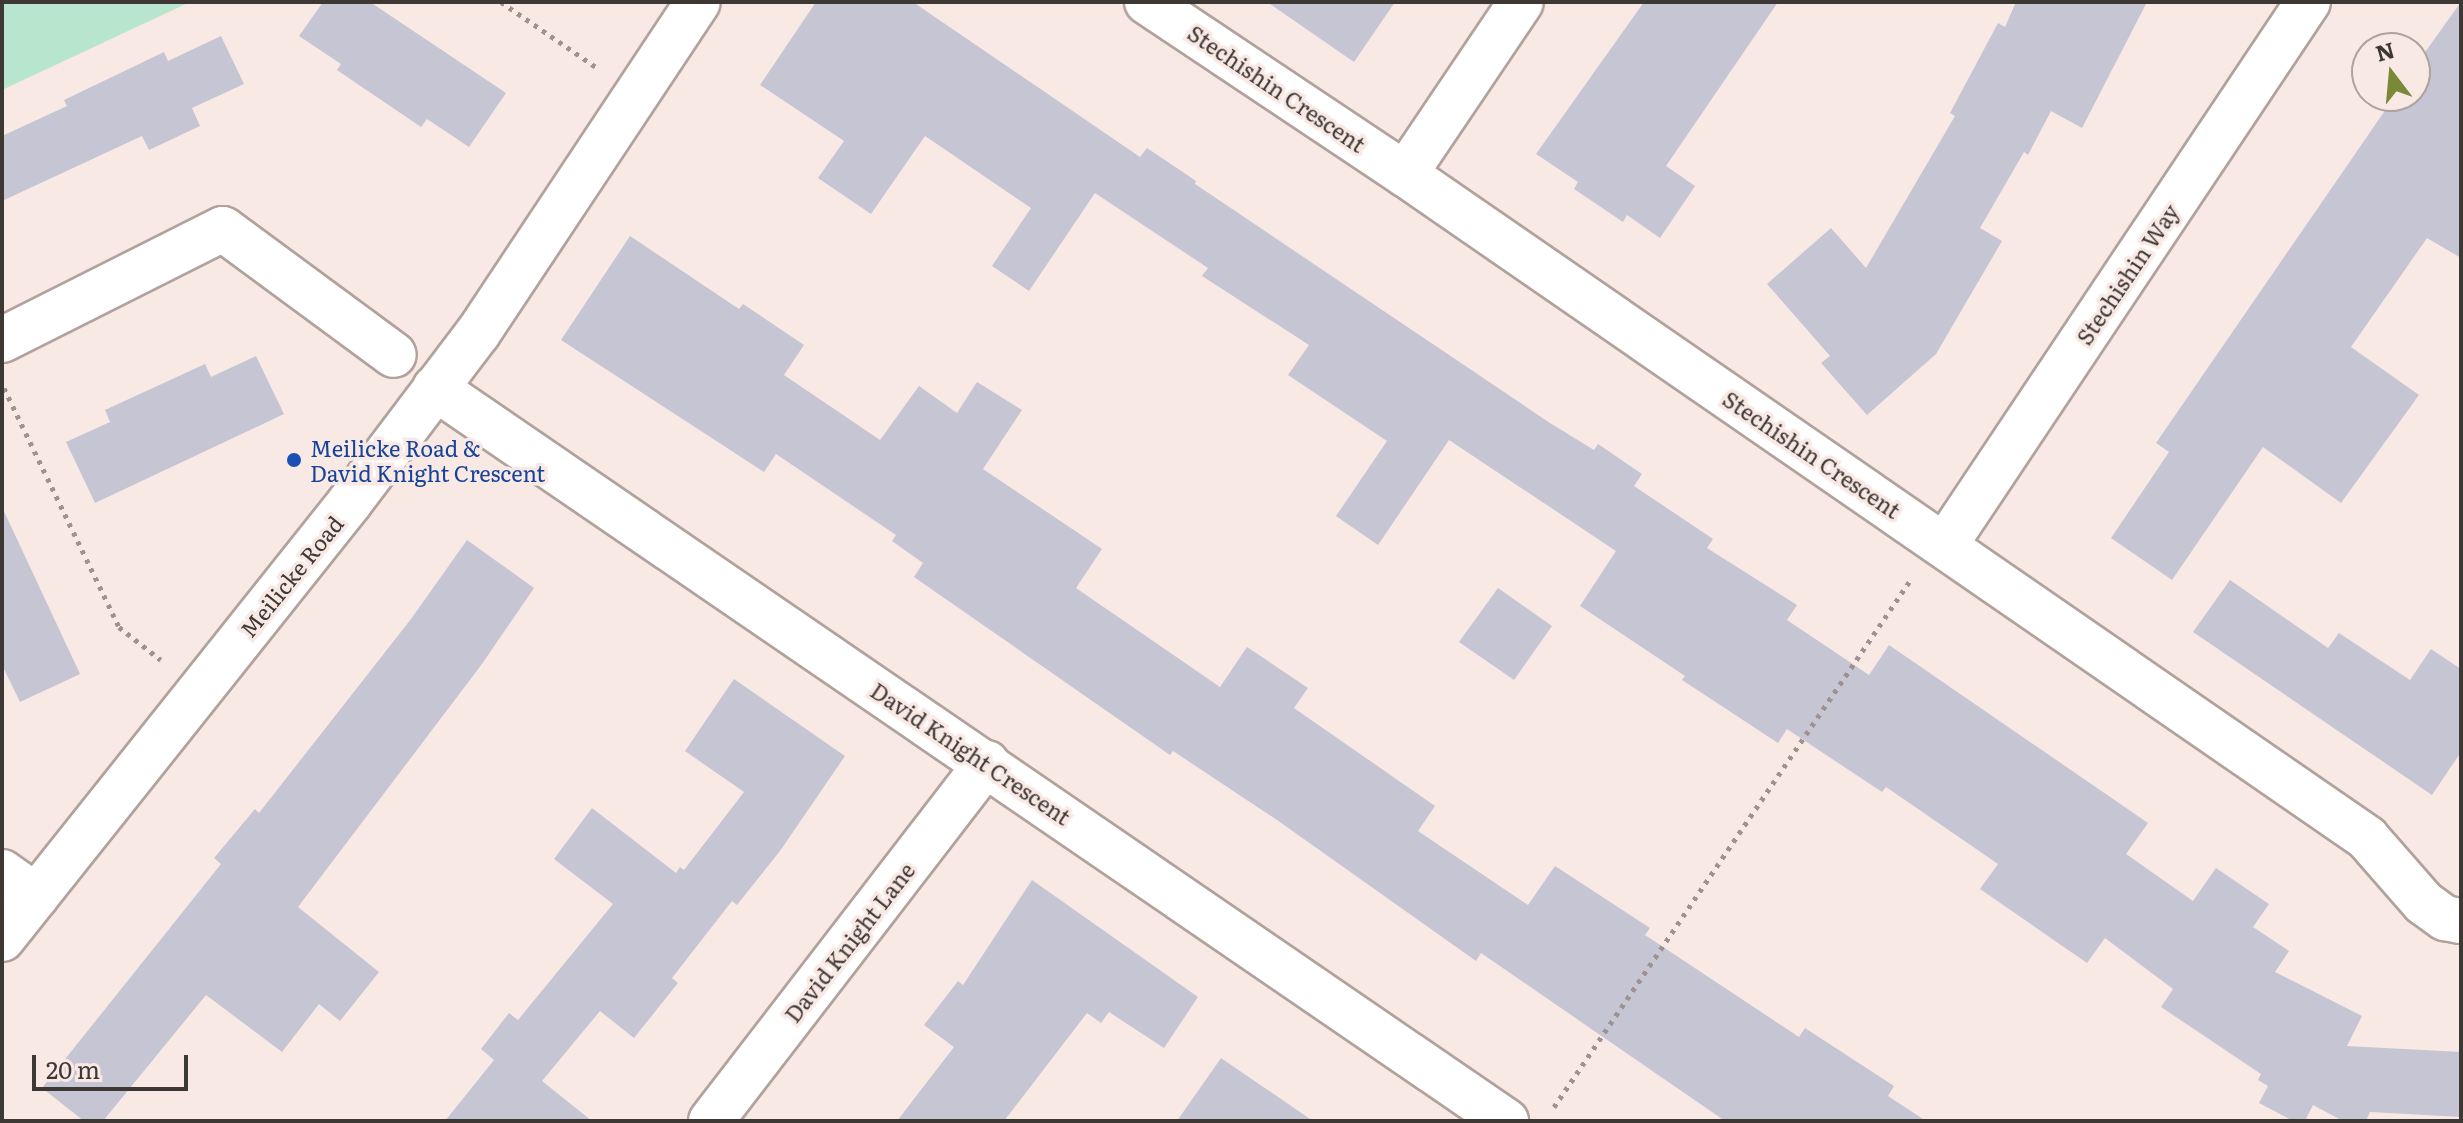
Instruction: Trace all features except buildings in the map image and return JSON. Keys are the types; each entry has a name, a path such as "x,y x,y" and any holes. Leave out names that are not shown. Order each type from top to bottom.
{"street":[{"name":"Meilicke Road","path":"2,939 19,884 198,692 350,502 478,333 698,2"},
{"name":"Stechishin Crescent","path":"1147,2 1405,174 2367,838 2424,903 2445,918 2461,921"},
{"path":"1405,174 1521,2"},
{"name":"Stechishin Way","path":"1945,545 2308,2"},
{"path":"2,340 223,229 394,355"},
{"name":"David Knight Crescent","path":"435,388 1506,1121"},
{"name":"David Knight Lane","path":"711,1121 987,763"}],"path":[{"path":"501,2 590,64"},
{"path":"2,384 119,627 198,692"},
{"path":"1565,1091 1906,585"}],"green space":[{"path":"2,2 190,2 2,90"}],"place":[{"name":"Meilicke Road & David Knight Crescent","path":"294,460"}]}
